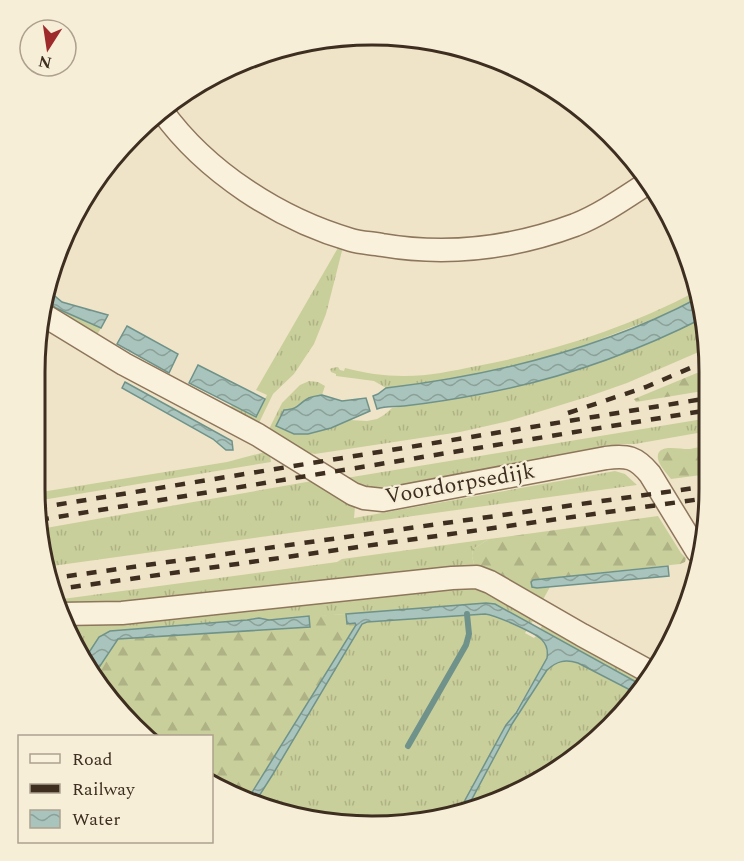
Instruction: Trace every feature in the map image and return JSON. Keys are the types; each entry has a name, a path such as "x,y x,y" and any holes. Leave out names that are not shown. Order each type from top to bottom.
{"street":[{"path":"167,118 205,159 253,196 303,222 352,240 395,247 438,250 488,248 535,238 576,224 616,205 642,187"},
{"name":"Voordorpsedijk","path":"49,319 124,364 258,435 353,494 364,498 382,500 606,458 628,457 642,464 650,474 694,546"},
{"path":"70,614 122,613 477,577 490,582 645,669"}],"green space":[{"path":"339,246 343,247 326,314 314,344 294,374 273,394 258,425 233,413 231,405 256,416 267,395 256,390"},
{"path":"690,295 691,301 658,317 580,347 520,365 457,379 386,388 374,381 336,376 330,369 338,367 344,371 345,368 397,376 450,371 562,346 617,327"},
{"path":"52,305 101,328 97,335 50,313"},
{"path":"695,322 698,352 627,383 509,421 460,432 315,454 305,452 268,431 282,403 300,385 309,381 325,386 322,395 310,397 295,408 284,410 277,426 331,428 350,420 377,419 392,408 484,394 534,382 646,344"},
{"path":"699,372 699,392 636,402 634,399"},
{"path":"699,420 699,433 569,453 542,462 381,490 358,485 346,478"},
{"path":"699,447 699,475 671,479 663,469 658,454 661,450 670,448"},
{"path":"265,452 270,455 271,462 45,499 45,491 227,462"},
{"path":"615,471 625,474 637,485 54,566 48,528 312,481 355,507 354,518"},
{"path":"658,516 686,558 685,562 533,580 537,588 550,587 540,605 476,572 472,556 473,549 489,539"},
{"path":"489,539 473,549 472,556 476,572 68,609 64,599 337,562 342,559"},
{"path":"479,584 641,675 636,682 540,629 542,626 533,621 531,624 495,604 486,603 269,620 259,618 99,637 89,652 72,619"},
{"path":"346,614 347,624 356,623 356,625 252,793 213,775 213,735 156,735 126,705 98,668 118,639 310,627 309,616"},
{"path":"485,614 527,630 525,633 534,638 536,636 544,643 547,658 515,713 517,714 547,670 565,661 578,663 630,690 588,735 554,761 517,782 471,801 509,729 511,724 508,723 464,803 457,805 415,813 372,816 308,810 259,796 362,624"}],"water":[{"path":"54,295 62,302 108,315 101,328 52,305"},
{"path":"691,301 695,322 650,343 595,364 510,388 443,401 377,409 373,396 386,388 467,376 546,357 624,332"},
{"path":"127,326 178,354 169,373 117,344"},
{"path":"198,365 265,399 256,417 189,383"},
{"path":"125,382 232,441 233,450 226,450 213,439 122,388"},
{"path":"322,395 342,401 366,398 370,411 331,428 308,434 294,434 276,426 284,410 295,408 310,397"},
{"path":"668,566 669,576 537,588 532,587 531,582 533,580"},
{"path":"495,604 636,682 630,690 578,663 565,661 551,667 512,724 471,801 463,803 506,725 516,713 547,658 545,644 524,629 485,614 367,622 362,624 259,796 252,793 356,625 355,623 347,624 346,614"},
{"path":"309,616 310,627 118,639 98,668 89,652 99,637 110,631 259,618 269,620"}],"waterway":[{"path":"408,746 466,645 469,634 467,614"}],"railway":[{"path":"568,413 646,387 699,364"},
{"path":"46,507 699,400"},
{"path":"47,519 699,412"},
{"path":"57,578 699,487"},
{"path":"60,589 699,499"}]}
